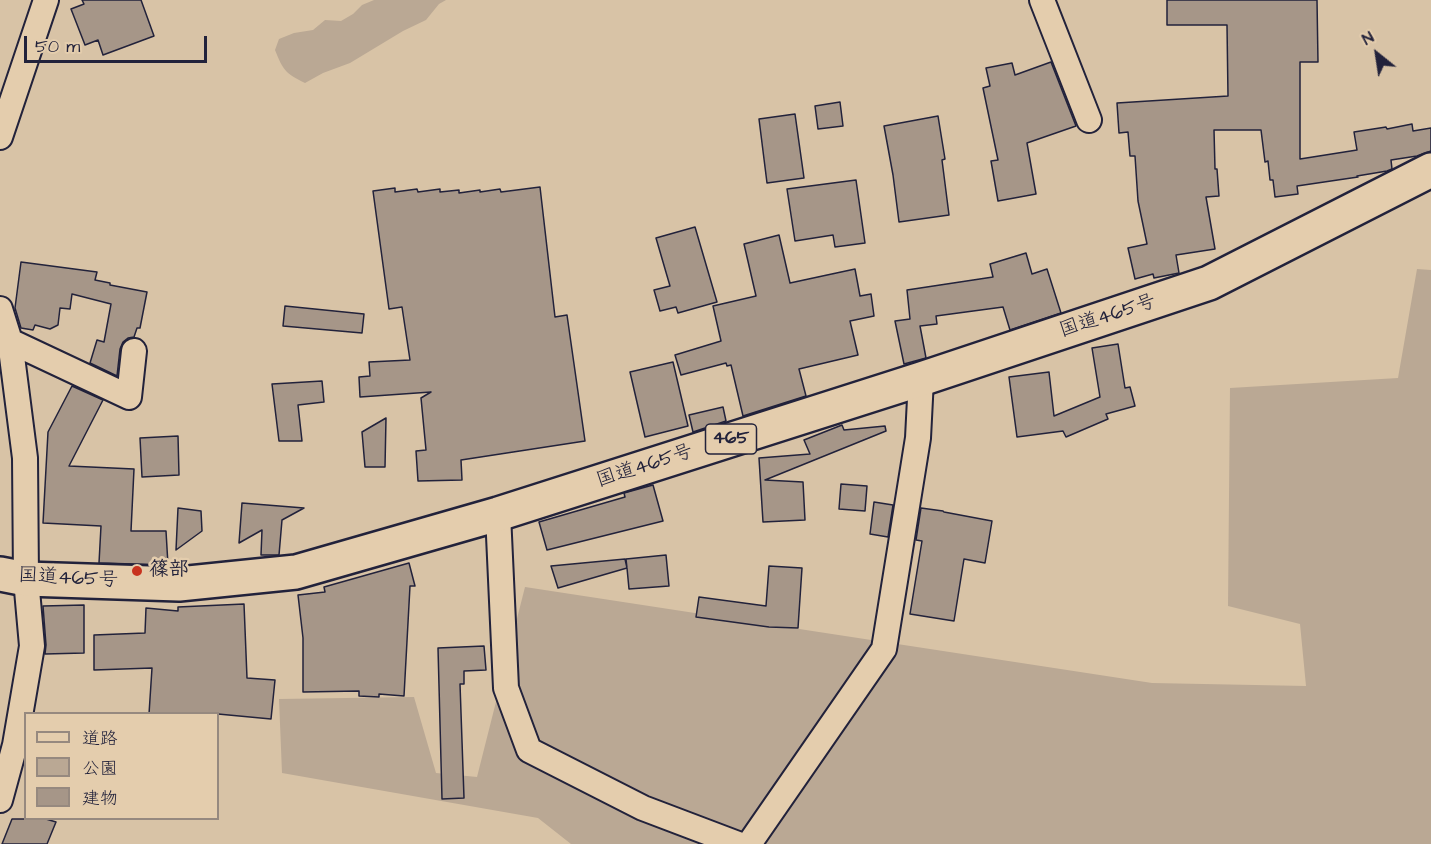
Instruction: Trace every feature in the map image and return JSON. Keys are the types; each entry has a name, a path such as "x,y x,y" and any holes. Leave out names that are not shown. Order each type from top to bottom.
{"highway":[{"name":"国道465号","path":"13,577 179,584 296,573 498,513 921,379 1209,283 1431,170"}],"street":[{"path":"0,137 46,0"},
{"path":"1042,0 1089,120"},
{"path":"0,309 10,341 25,458 13,577 32,646 15,745 0,800"},
{"path":"10,341 129,397 134,351"},
{"path":"757,839 884,650 918,438 921,379"},
{"path":"498,513 506,688 529,750 643,808 738,844"}],"green space":[{"path":"374,0 446,0 439,4 426,20 350,63 323,73 305,83 293,76 280,62 275,50 279,39 294,33 313,30 325,20 341,21 362,5"},
{"path":"1417,269 1431,270 1431,844 571,844 538,818 282,773 279,699 414,697 436,773 477,777 525,587 1152,683 1306,686 1300,624 1228,606 1230,388 1398,378"}],"building":[{"path":"82,0 141,0 154,36 103,55 98,40 85,45 71,9 84,4"},
{"path":"1167,0 1317,0 1318,62 1300,62 1300,159 1357,150 1354,132 1412,124 1413,131 1431,128 1431,151 1417,156 1391,160 1392,169 1387,171 1297,186 1298,194 1275,197 1268,161 1265,162 1261,130 1214,130 1215,169 1217,169 1219,196 1206,197 1215,249 1176,255 1179,273 1154,278 1153,274 1135,279 1128,248 1147,244 1138,201 1135,156 1130,156 1128,132 1119,133 1117,103 1228,96 1227,25 1167,25"},
{"path":"1051,62 1076,126 1027,143 1036,194 998,201 991,161 998,160 983,88 990,86 986,68 1012,63 1015,75"},
{"path":"840,102 843,126 818,129 815,106"},
{"path":"795,114 804,178 767,183 759,119"},
{"path":"938,116 945,159 942,160 949,215 899,222 884,126"},
{"path":"856,180 865,243 835,247 833,235 795,241 787,189"},
{"path":"540,187 555,317 567,315 585,441 461,460 462,480 418,481 416,451 426,450 421,398 431,392 360,397 359,377 370,376 369,362 410,360 402,307 389,309 373,191 395,188 395,192 440,189 440,192 459,190 459,193 500,189 501,192"},
{"path":"695,227 717,302 678,313 676,307 660,311 654,290 670,286 656,238"},
{"path":"779,235 790,283 855,269 860,296 871,294 874,316 850,321 858,355 799,369 806,396 743,416 731,365 727,366 726,363 681,375 675,355 721,341 713,306 756,296 744,244"},
{"path":"1026,253 1032,274 1047,269 1061,313 1010,330 1003,307 936,316 937,324 920,326 926,358 904,364 895,321 910,319 907,290 993,277 990,264"},
{"path":"21,262 97,272 95,280 147,292 140,328 137,328 134,337 123,342 120,349 117,376 90,363 97,340 104,342 111,304 72,294 70,309 60,308 58,325 50,329 35,325 33,330 21,328 15,308"},
{"path":"285,306 364,314 362,333 283,326"},
{"path":"1118,344 1125,388 1130,387 1135,406 1106,414 1108,419 1066,437 1063,431 1017,437 1009,377 1049,372 1054,416 1100,397 1092,348"},
{"path":"673,362 688,426 645,437 630,372"},
{"path":"322,381 324,402 298,405 302,441 279,441 272,384"},
{"path":"72,386 103,400 69,466 134,469 131,531 166,531 168,565 99,563 101,526 43,523 48,432"},
{"path":"723,407 726,421 693,432 689,415"},
{"path":"386,418 385,467 365,467 362,432"},
{"path":"842,425 844,430 885,426 886,431 765,480 803,482 805,520 763,522 759,458 810,454 804,440"},
{"path":"178,436 179,475 142,477 140,438"},
{"path":"841,484 867,486 865,511 839,509"},
{"path":"653,485 663,521 547,550 539,522 625,497 624,493"},
{"path":"874,502 893,505 888,537 870,534"},
{"path":"242,503 304,508 282,520 279,555 261,555 262,530 239,543"},
{"path":"178,508 201,511 202,531 176,550"},
{"path":"921,508 992,521 985,563 964,559 954,621 910,614 922,541 916,540"},
{"path":"666,555 669,586 629,589 626,559"},
{"path":"625,559 627,568 558,588 551,566"},
{"path":"409,563 415,586 410,586 404,696 379,694 379,697 359,696 359,691 303,692 303,638 298,595 325,592 324,587"},
{"path":"769,566 802,568 798,628 769,627 696,617 699,597 766,606"},
{"path":"244,604 247,678 275,680 271,719 219,714 219,712 149,712 152,668 94,670 94,635 145,633 146,608 178,611 178,607"},
{"path":"84,605 84,653 45,654 43,606"},
{"path":"484,646 486,670 464,671 464,684 460,684 464,798 442,799 438,648"},
{"path":"12,819 56,822 47,844 2,844"}],"place":[{"name":"篠部","path":"137,571"}]}
